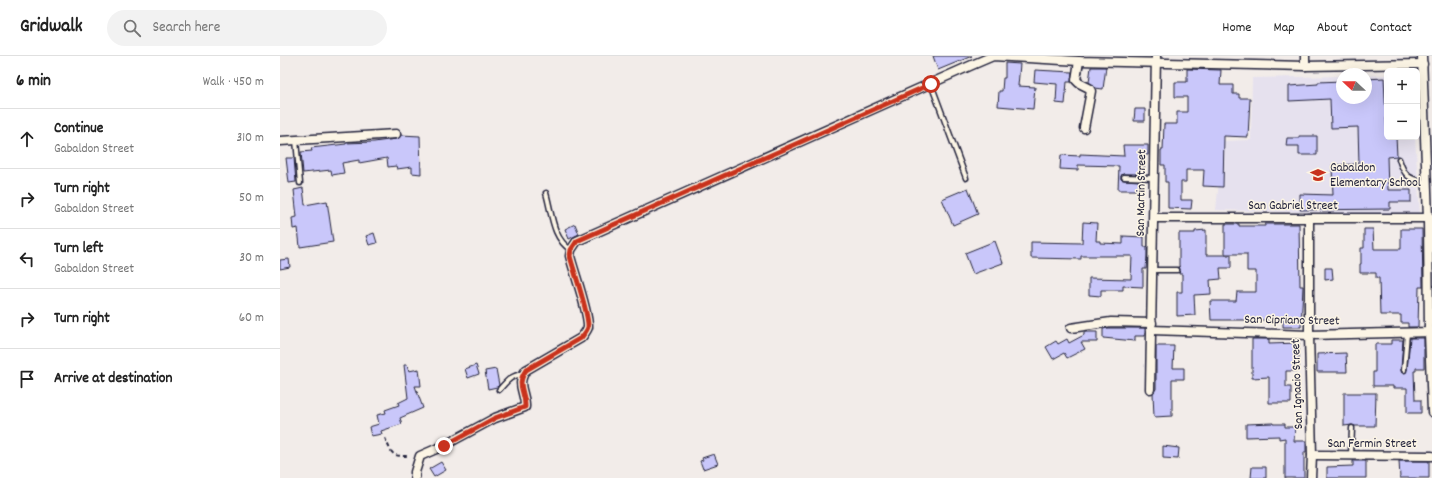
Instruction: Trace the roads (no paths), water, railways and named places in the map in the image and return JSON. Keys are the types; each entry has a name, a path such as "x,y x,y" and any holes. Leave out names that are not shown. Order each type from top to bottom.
{"street":[{"path":"415,478 415,472 420,456 495,418 525,407 520,384 521,377 526,370 581,338 586,331 588,326 587,315 570,256 571,250 577,241 993,56 1156,59 1305,66 1422,60 1420,99 1430,218 1432,412"},
{"path":"1305,56 1305,66"},
{"path":"1079,58 1076,80 1090,88 1091,91 1084,128"},
{"name":"San Martin Street","path":"1150,389 1156,59"},
{"path":"280,141 396,134"},
{"name":"San Gabriel Street","path":"1154,218 1430,218"},
{"name":"San Ignacio Street","path":"1309,218 1311,478"},
{"name":"San Cipriano Street","path":"1071,328 1111,322 1151,327 1309,335 1430,332"},
{"name":"San Fermin Street","path":"1312,455 1432,456"}],"lane":[{"path":"931,84 966,178"},
{"path":"296,140 300,183"},
{"path":"1399,159 1403,172 1411,178 1427,183"},
{"path":"1124,177 1154,178"},
{"path":"546,193 557,235 565,246 571,250"},
{"path":"1153,270 1177,270"},
{"path":"1404,370 1407,332"},
{"path":"500,390 514,375 524,374"},
{"path":"1351,455 1352,428"}],"place":[{"name":"Gabaldon Elementary School","path":"1318,175"}]}
